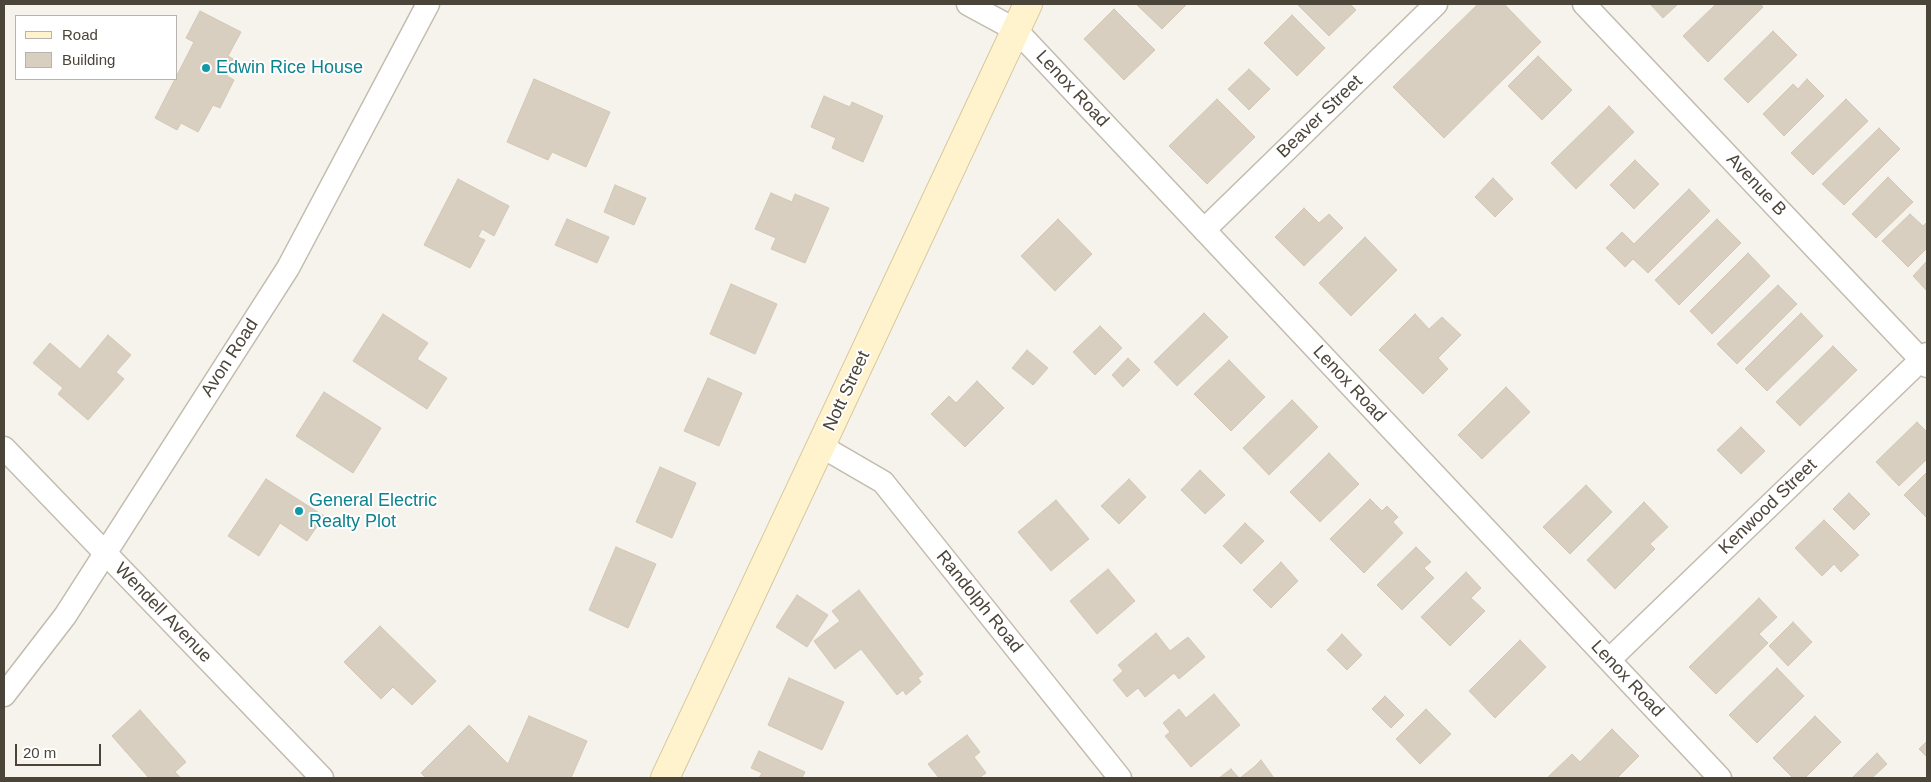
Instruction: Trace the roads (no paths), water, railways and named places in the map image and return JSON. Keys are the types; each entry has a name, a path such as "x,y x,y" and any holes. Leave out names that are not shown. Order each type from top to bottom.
{"main road":[{"name":"Nott Street","path":"665,778 1028,4"}],"street":[{"name":"Avon Road","path":"4,695 65,616 288,268 428,4"},
{"name":"Lenox Road","path":"968,4 1016,30 1720,778"},
{"name":"Beaver Street","path":"1204,230 1436,4"},
{"name":"Avenue B","path":"1584,4 1925,360"},
{"name":"Kenwood Street","path":"1609,660 1925,360"},
{"name":"Randolph Road","path":"820,446 882,482 1120,778"},
{"name":"Wendell Avenue","path":"4,448 322,778"}],"place":[{"name":"Edwin Rice House","path":"206,68"},
{"name":"General Electric Realty Plot","path":"299,511"}]}
